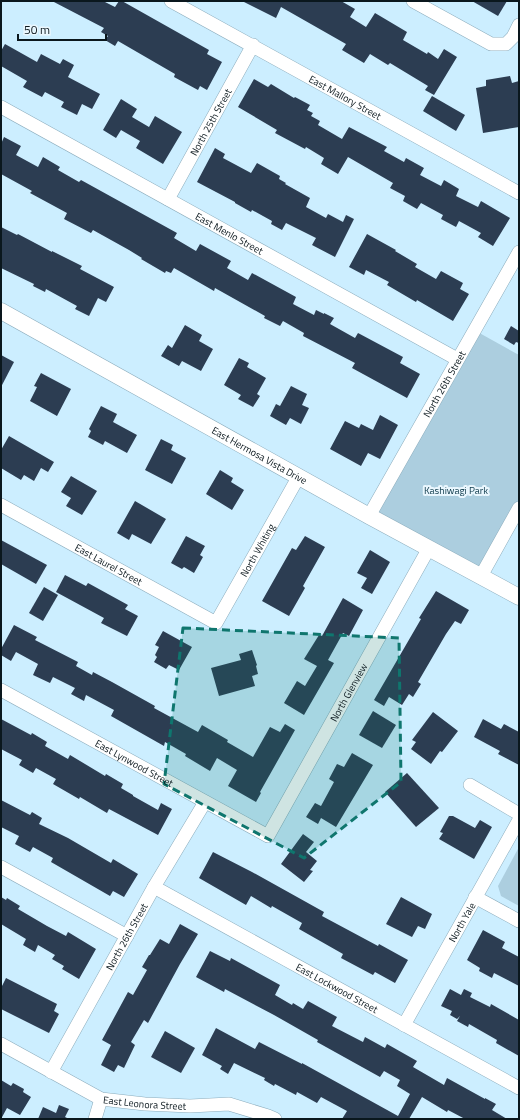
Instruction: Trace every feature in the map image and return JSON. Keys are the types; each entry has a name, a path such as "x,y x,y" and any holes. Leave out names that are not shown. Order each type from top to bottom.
{"street":[{"name":"East Mallory Street","path":"171,1 519,193"},
{"path":"413,1 492,44 506,44 519,25"},
{"name":"North 25th Street","path":"168,199 253,45"},
{"name":"East Menlo Street","path":"1,108 457,359"},
{"name":"North 26th Street","path":"369,516 519,252"},
{"name":"East Hermosa Vista Drive","path":"1,311 369,516 519,597"},
{"name":"North Whiting","path":"216,624 299,476"},
{"name":"East Laurel Street","path":"1,505 216,624"},
{"path":"481,576 519,508"},
{"name":"North Glenview","path":"268,836 429,548"},
{"name":"East Lynwood Street","path":"1,690 268,836"},
{"path":"470,785 519,814"},
{"name":"North 26th Street","path":"51,1072 154,887 205,802"},
{"name":"North Yale","path":"404,1025 519,820"},
{"path":"1,867 127,936"},
{"name":"East Lockwood Street","path":"154,887 519,1088"},
{"path":"475,897 519,921"},
{"name":"East Leonora Street","path":"1,1044 101,1099 145,1104 190,1106 229,1104 275,1119"},
{"path":"95,1119 101,1099"}],"highlighted area":[{"path":"183,628 399,638 401,782 304,858 164,784"}],"green space":[{"name":"Kashiwagi Park","path":"474,330 519,355 519,508 481,576 369,516"},
{"path":"519,847 519,906 501,896 498,886"}],"building":[{"path":"52,1 103,1 115,7 119,1 122,1 209,50 207,54 222,62 207,90 200,86 198,90 174,77 175,74 118,41 115,46 105,40 108,36 101,32 104,28"},
{"path":"242,1 341,1 355,9 350,17 366,27 375,13 407,32 403,40 427,54 428,52 438,59 444,49 457,57 434,95 425,90 428,86 390,63 388,65 370,54 364,63 342,50 346,44 281,7 276,18"},
{"path":"472,1 507,1 498,16"},
{"path":"5,44 37,62 41,54 60,64 63,59 74,65 68,77 100,94 92,109 82,104 77,115 61,107 64,102 45,92 42,97 23,87 27,81 1,66 1,51"},
{"path":"510,76 512,83 519,81 519,127 483,133 476,88 486,86 486,80"},
{"path":"254,79 268,87 271,84 294,98 295,97 310,105 307,110 313,113 311,116 320,121 318,125 342,139 349,127 387,147 384,151 404,162 406,158 424,168 420,175 441,186 444,180 459,189 456,196 478,207 481,201 510,218 493,246 478,237 481,233 459,221 456,227 441,219 443,215 421,203 417,209 403,201 405,196 390,188 393,183 348,157 338,174 321,164 324,158 306,147 305,149 275,133 277,130 238,107"},
{"path":"432,96 465,115 456,131 423,111"},
{"path":"121,99 137,109 132,117 149,127 155,116 182,132 163,164 136,148 140,141 121,130 116,138 103,130"},
{"path":"4,137 21,146 16,155 38,167 43,157 60,167 58,170 79,182 81,180 177,233 174,238 196,251 200,244 231,261 227,268 248,280 252,273 296,297 293,304 314,315 316,310 324,313 334,318 330,324 355,338 358,333 403,357 400,363 420,374 407,398 352,368 355,363 303,336 304,333 283,321 280,326 215,288 214,291 174,268 171,273 166,271 165,273 129,250 93,230 91,233 64,219 67,213 30,193 32,191 1,174 1,144"},
{"path":"215,148 225,154 223,158 251,173 257,163 280,176 279,179 286,183 285,184 310,198 306,207 326,218 328,214 343,222 346,215 354,219 335,257 312,245 316,238 286,223 282,230 271,224 272,221 252,210 251,212 197,182"},
{"path":"1,227 82,266 80,269 114,287 106,302 98,298 89,316 75,309 77,306 46,289 45,292 33,286 34,284 1,268"},
{"path":"367,234 396,250 395,251 417,264 415,267 436,279 441,271 463,283 460,289 469,294 453,321 387,285 389,282 366,270 364,275 349,267"},
{"path":"185,325 202,335 199,341 213,349 201,371 182,361 179,366 161,356 168,345 172,348"},
{"path":"511,326 519,331 519,343 516,342 514,345 504,339"},
{"path":"1,355 14,362 1,387"},
{"path":"239,358 249,363 247,367 266,378 257,394 260,396 253,407 238,399 241,395 224,385"},
{"path":"41,373 71,389 57,416 30,401 37,387 34,386"},
{"path":"291,386 307,394 302,405 309,408 301,424 290,418 286,425 270,416 276,404 280,406"},
{"path":"101,406 117,414 113,422 137,435 127,453 105,441 103,445 88,437 91,431 89,429"},
{"path":"380,415 398,425 380,459 368,453 361,466 330,449 345,421 359,428 361,424 373,430"},
{"path":"9,436 54,462 48,472 41,468 34,481 24,475 21,480 1,468 1,450"},
{"path":"161,439 173,445 171,450 186,458 172,484 145,470"},
{"path":"220,470 233,478 231,482 244,490 232,510 206,494"},
{"path":"71,476 97,491 82,515 66,506 71,498 61,492"},
{"path":"135,501 166,519 151,544 132,534 129,540 117,533"},
{"path":"186,536 205,546 200,555 203,557 194,573 184,567 182,569 171,563"},
{"path":"305,536 325,547 303,586 305,588 289,616 262,601 292,548 296,550"},
{"path":"1,540 47,565 36,584 1,564"},
{"path":"370,550 390,562 372,594 361,588 367,578 357,573"},
{"path":"65,575 86,586 88,583 128,605 125,609 138,616 127,636 101,623 104,618 56,592"},
{"path":"44,587 58,595 43,621 29,613"},
{"path":"436,591 469,610 461,624 455,621 446,634 418,682 421,684 413,697 409,694 402,705 389,697 384,706 374,700 421,619 419,618"},
{"path":"343,598 363,610 349,636 343,633 328,660 334,663 304,715 284,703 297,681 305,686 317,666 304,659 319,635 322,636"},
{"path":"14,625 37,637 35,640 78,662 76,666 92,675 93,672 112,682 155,706 154,708 198,732 202,725 253,757 270,727 280,732 285,724 295,730 260,792 261,793 256,802 228,786 237,770 217,758 210,771 185,756 186,754 165,742 164,746 111,716 114,710 86,695 84,701 71,694 75,688 53,677 50,683 33,675 38,664 16,652 11,661 1,655 1,649"},
{"path":"163,631 192,647 179,670 169,665 166,669 154,662 157,657 155,655 159,647 155,645"},
{"path":"252,650 257,665 258,674 252,676 255,686 219,696 211,668 241,660 239,654"},
{"path":"373,711 396,725 382,748 359,735"},
{"path":"433,712 458,731 442,752 440,751 431,764 411,749 416,742 412,740"},
{"path":"1,719 31,735 32,733 47,742 45,746 68,759 70,755 105,776 106,774 123,784 121,788 158,810 161,803 172,809 158,835 109,809 107,813 80,797 79,799 53,784 56,779 36,768 33,773 19,765 22,760 1,749"},
{"path":"483,719 501,729 504,724 519,732 519,765 498,754 500,751 474,737"},
{"path":"352,753 373,765 336,827 321,818 318,824 306,817 315,803 321,806 334,782 329,779 337,764 344,767"},
{"path":"407,773 439,808 416,827 385,792"},
{"path":"1,800 30,815 32,812 42,818 39,824 68,838 111,863 113,859 138,874 124,897 113,891 110,896 51,862 53,858 33,847 30,852 15,844 19,836 1,827"},
{"path":"449,816 453,816 475,828 480,820 492,827 474,859 439,839 443,833 440,832"},
{"path":"303,834 314,842 306,852 317,861 310,870 313,871 304,882 281,864"},
{"path":"213,852 324,912 322,916 378,946 379,944 408,960 395,983 375,972 373,975 341,958 343,954 299,929 302,923 272,906 271,908 251,896 246,905 199,878"},
{"path":"1,897 6,900 7,898 20,906 18,909 47,926 66,936 68,932 96,949 79,979 62,969 64,966 52,959 55,955 38,945 35,952 23,945 26,939 1,924"},
{"path":"401,897 432,914 425,929 418,926 412,937 386,924"},
{"path":"180,924 198,934 148,1023 144,1020 131,1042 135,1045 124,1068 118,1065 114,1072 101,1065 111,1045 102,1040 128,992 133,995 147,970 142,967 149,955 160,939 169,944"},
{"path":"483,930 505,942 502,948 519,957 519,986 494,973 492,978 479,971 480,968 467,960"},
{"path":"210,951 230,961 231,958 280,985 275,995 292,1005 293,1003 303,1009 308,1001 337,1017 332,1026 363,1042 365,1037 385,1048 387,1044 417,1061 413,1067 444,1085 447,1078 496,1104 492,1110 507,1119 465,1119 448,1110 447,1112 422,1097 409,1119 342,1119 347,1111 321,1097 317,1103 297,1092 296,1095 275,1084 274,1086 264,1080 265,1078 234,1063 228,1074 220,1069 222,1066 202,1055 216,1028 255,1049 259,1042 302,1063 398,1116 410,1094 397,1086 400,1080 384,1071 380,1077 317,1042 318,1040 274,1015 225,989 224,992 196,977"},
{"path":"6,978 57,1004 54,1011 59,1014 49,1033 1,1009 1,988"},
{"path":"450,989 461,995 464,989 472,993 470,997 490,1007 491,1004 519,1020 519,1056 496,1043 497,1040 469,1024 468,1027 457,1021 460,1016 457,1019 450,1015 452,1011 441,1006"},
{"path":"165,1031 195,1048 181,1073 151,1057"},
{"path":"1,1080 11,1086 13,1083 24,1089 23,1092 31,1097 20,1115 7,1108 1,1119"},
{"path":"59,1105 69,1109 65,1117 69,1119 38,1119 43,1107 56,1113"}]}
